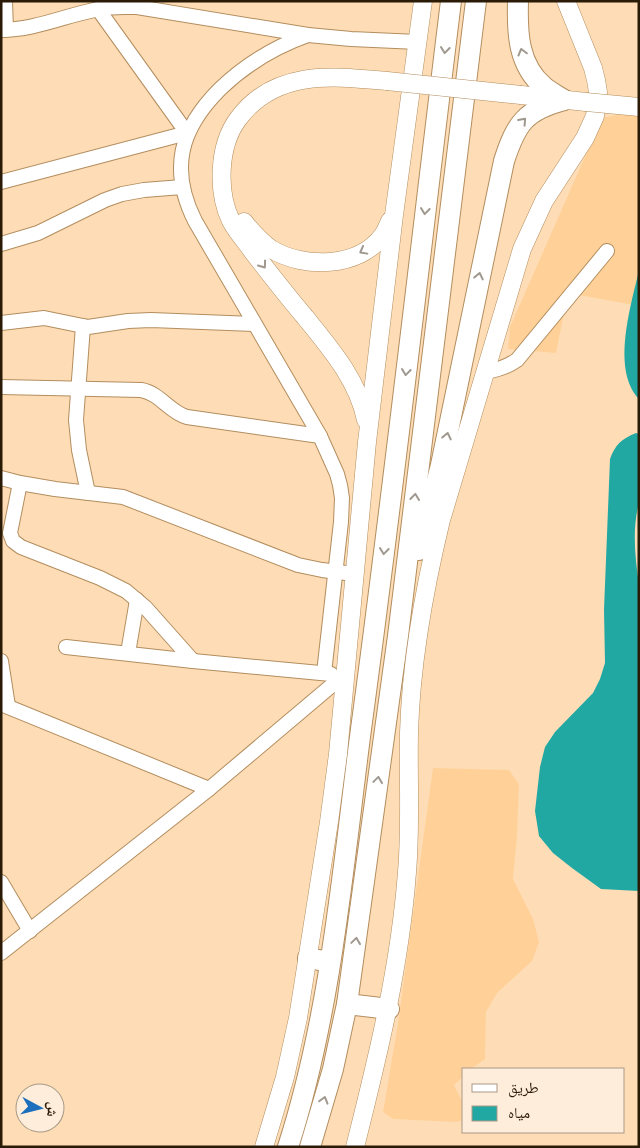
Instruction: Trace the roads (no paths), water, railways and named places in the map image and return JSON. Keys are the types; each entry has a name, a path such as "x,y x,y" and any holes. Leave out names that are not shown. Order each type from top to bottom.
{"highway":[{"path":"288,1147 320,1023 330,962 374,632 450,1"},
{"path":"310,1147 333,1069 347,1004 398,636 476,1"},
{"path":"518,1 517,28 525,63 532,75 545,88 564,100"},
{"path":"398,636 440,465 504,161 517,127 540,107 564,100"},
{"path":"374,632 398,636"},
{"path":"308,958 330,962"},
{"path":"347,1004 388,1009"}],"main road":[{"path":"264,1147 285,1077 298,1018 333,793 367,442 394,215 423,1"},
{"path":"355,1147 388,1009 401,932 407,871 409,732 416,646 427,578 441,520 522,249 532,224 558,178 584,138 597,104 596,80 593,68 566,1"},
{"path":"367,442 367,422 363,406 348,375 328,346 231,221 221,177 222,160 226,142 233,125 246,108 274,88 311,78 329,77 387,81 639,107"},
{"path":"224,193 242,221 271,249 291,258 312,262 334,262 355,256 371,247 384,235 394,215"}],"street":[{"path":"5,1 3,30 36,26 124,4 308,36 418,42"},
{"path":"98,9 187,133"},
{"path":"308,36 271,50 239,72 211,99 193,121 187,133 181,160 182,187 195,221 320,436 337,474 342,498 342,522 324,673"},
{"path":"1,182 187,133"},
{"path":"1,244 38,233 104,200 122,194 182,187"},
{"path":"485,372 502,368 517,360 607,251"},
{"path":"1,323 44,318 83,326 151,320 254,324"},
{"path":"83,326 78,388 77,435 88,493"},
{"path":"1,387 141,390 152,393 171,410 187,417 320,436"},
{"path":"1,478 20,483 130,499 298,565 354,574"},
{"path":"20,483 7,518 11,538 16,545 114,584 137,600 193,661"},
{"path":"128,653 137,600"},
{"path":"66,647 344,675"},
{"path":"1,661 4,705 209,789"},
{"path":"1,953 209,789 344,675"},
{"path":"1,882 30,931"}],"water":[{"path":"639,270 639,399 631,386 626,371 625,354 628,319"},
{"path":"636,433 639,434 639,503 635,523 635,554 639,584 639,891 601,889 572,868 553,853 539,836 535,811 540,767 545,747 555,732 593,693 605,663 604,610 610,459 619,443"}]}
